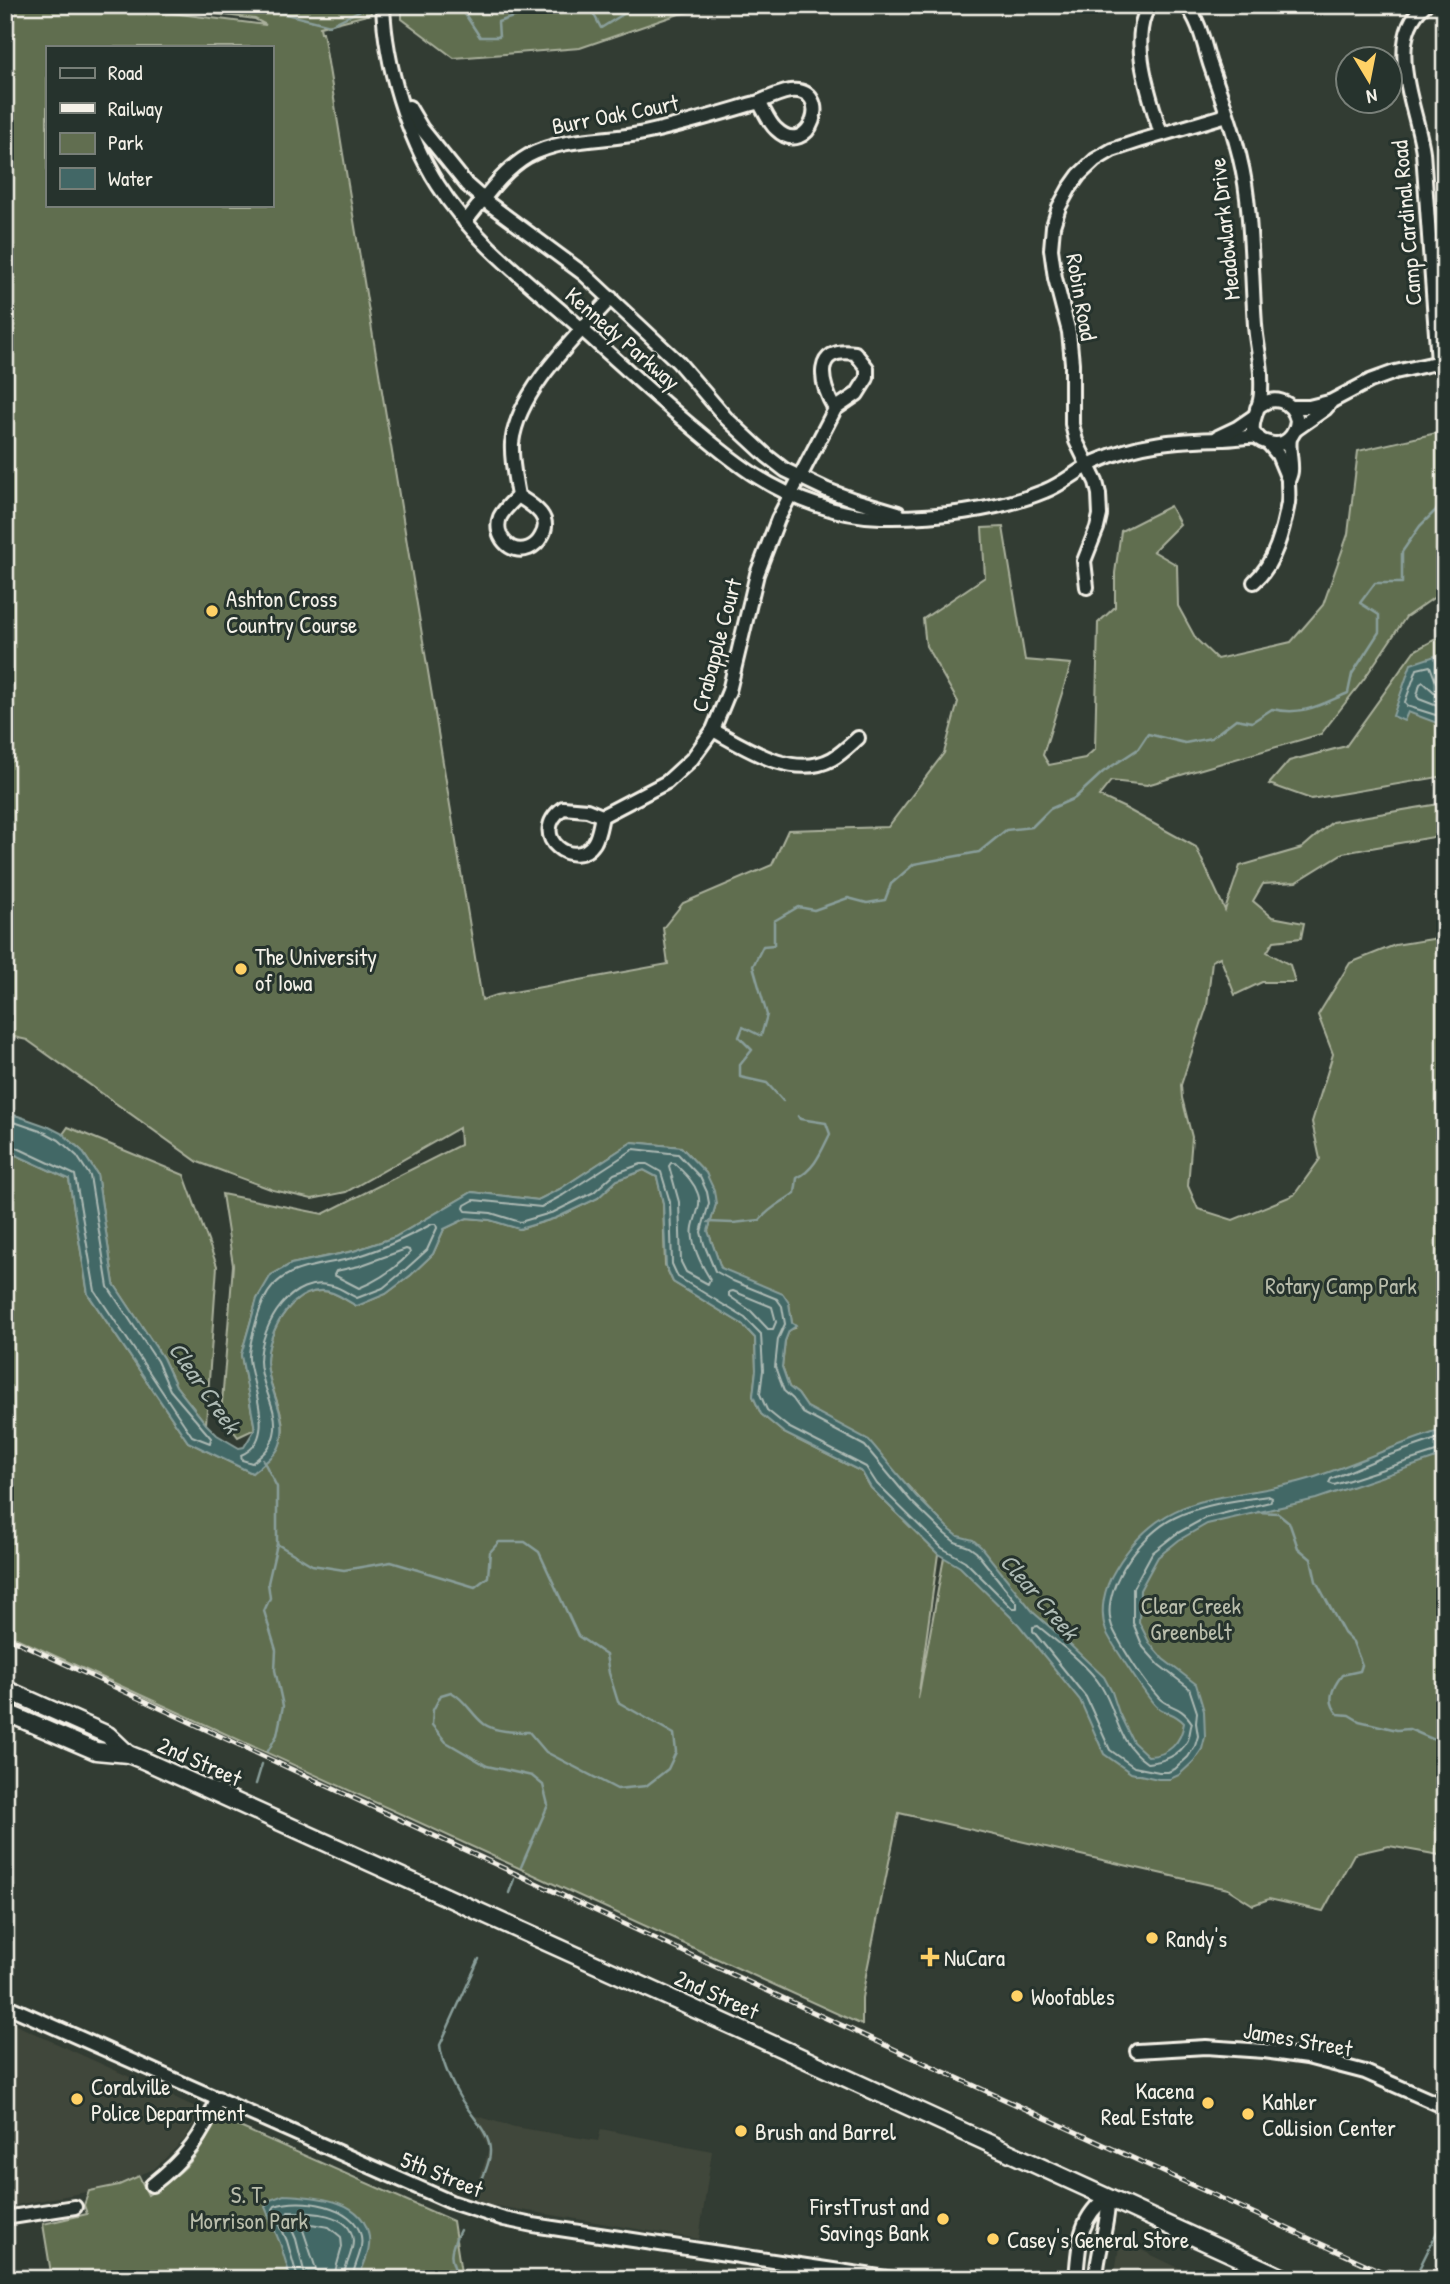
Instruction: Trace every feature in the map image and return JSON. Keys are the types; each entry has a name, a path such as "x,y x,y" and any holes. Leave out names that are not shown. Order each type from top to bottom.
{"main road":[{"name":"2nd Street","path":"5,1689 107,1735 128,1754 1286,2279"},
{"name":"2nd Street","path":"5,1712 96,1751 128,1754"}],"street":[{"name":"Kennedy Parkway","path":"383,5 386,34 403,109 438,185 465,222 507,265 643,386 732,459 790,494 818,506 853,514 881,517 954,513 1015,502 1049,490 1088,465 1154,443 1246,436 1264,440"},
{"path":"1150,5 1143,17 1141,60 1161,134"},
{"name":"Meadowlark Drive","path":"1186,5 1196,22 1236,143 1247,197 1261,373 1261,392 1255,412"},
{"name":"Camp Cardinal Road","path":"1425,5 1411,23 1406,36 1404,65 1423,152 1441,362"},
{"name":"Kennedy Parkway","path":"397,87 422,129 444,158 484,200 543,242 611,298 678,362 748,440 785,470 798,477 854,500 905,515"},
{"name":"Burr Oak Court","path":"465,222 515,165 544,149 562,144 643,134 759,102 782,93 799,92 807,95 815,111 814,120 810,129 802,135 785,135 776,130 759,102"},
{"name":"Robin Road","path":"1087,587 1084,561 1097,528 1100,505 1096,482 1076,441 1072,424 1072,363 1069,332 1055,278 1051,249 1053,226 1069,189 1095,160 1112,150 1227,115"},
{"path":"518,496 512,446 520,411 534,387 611,298"},
{"path":"835,353 855,353 867,368 867,378 857,394 835,409 821,378 823,366 835,353"},
{"path":"1288,479 1278,455 1253,428 1255,412 1269,401 1312,406 1332,401 1370,381 1395,372 1441,362"},
{"name":"Meadowlark Drive","path":"1261,373 1285,404"},
{"path":"1264,440 1280,444 1332,401"},
{"path":"1254,582 1264,573 1270,562 1288,500 1291,470 1289,454 1297,420 1285,404"},
{"name":"Crabapple Court","path":"602,816 667,782 692,759 713,730 729,691 757,574 778,519 835,409"},
{"name":"Kennedy Parkway","path":"1214,438 1237,428 1255,412"},
{"path":"713,730 767,758 804,765 815,765 833,759 858,738"},
{"path":"563,808 587,810 602,816 594,843 585,851 561,851 553,843 550,823 563,808"},
{"name":"5th Street","path":"5,2005 476,2211 533,2225 893,2279"},
{"name":"James Street","path":"1137,2051 1206,2047 1307,2057 1365,2072 1445,2107"},
{"path":"152,2185 188,2154 209,2121 218,2098"},
{"path":"1076,2279 1086,2220 1091,2211 1108,2197"},
{"path":"1096,2279 1108,2197"},
{"path":"5,2218 75,2207"},
{"path":"783,2279 786,2264"}],"shaded area":[{"path":"5,2020 202,2110 184,2140 154,2169 108,2188 5,2207"},
{"path":"473,2115 515,2127 598,2141 601,2129 712,2151 699,2239 472,2202 489,2149"},
{"path":"1120,2240 1202,2279 1114,2279"}],"green space":[{"name":"The University of Iowa","path":"5,5 109,5 266,25 255,19 149,5 370,5 371,14 320,27 323,32 482,1000 668,964 663,928 683,903 772,865 788,830 888,827 944,753 958,702 926,646 923,619 985,577 982,528 1003,527 1025,660 1071,664 1043,755 1049,765 1085,758 1095,749 1098,623 1115,607 1115,573 1121,531 1170,506 1180,524 1153,551 1177,565 1178,606 1196,639 1217,659 1291,642 1323,605 1348,534 1358,451 1445,431 1445,590 1406,617 1364,679 1321,734 1147,785 1111,781 1099,796 1196,847 1225,910 1240,866 1302,848 1332,822 1445,803 1445,835 1343,853 1296,882 1263,884 1253,901 1272,917 1304,923 1301,938 1274,941 1267,952 1290,965 1295,982 1262,982 1235,995 1220,957 1212,961 1207,1006 1181,1085 1192,1137 1188,1186 1198,1209 1233,1220 1294,1195 1320,1159 1312,1122 1333,1054 1318,1015 1350,963 1395,945 1445,937 1445,1856 1389,1846 1354,1854 1323,1911 1269,1899 1253,1905 1228,1889 899,1813 866,1975 862,1998 862,2025 5,1633 5,1150 69,1179 88,1294 188,1442 252,1473 274,1453 282,1436 281,1415 268,1372 268,1349 278,1323 296,1301 307,1294 320,1291 333,1293 357,1306 386,1294 411,1275 433,1254 444,1229 467,1218 490,1220 520,1229 556,1218 598,1198 617,1180 644,1170 657,1177 663,1203 665,1265 673,1282 742,1324 755,1338 756,1370 753,1396 761,1414 784,1433 862,1472 871,1488 938,1554 918,1699 949,1530 892,1469 830,1420 807,1407 789,1387 782,1367 785,1341 789,1330 795,1328 789,1303 721,1268 708,1231 716,1204 706,1173 681,1147 632,1142 560,1189 538,1200 472,1192 395,1237 354,1251 291,1264 272,1275 257,1299 241,1355 255,1429 238,1437 221,1415 233,1265 222,1194 323,1214 460,1145 459,1128 346,1192 312,1199 273,1190 198,1162 27,1040 5,1035"},
{"path":"402,5 727,5 679,14 580,48 454,58 402,19"},
{"path":"1445,634 1445,776 1311,799 1269,784 1289,761 1346,746 1414,651"},
{"path":"68,1127 184,1175 217,1266 206,1424 176,1386 163,1358 114,1284 97,1174 82,1151 63,1134"},
{"name":"S. T. Morrison Park","path":"217,2117 453,2221 462,2279 52,2279 43,2224 87,2214 84,2205 89,2191 119,2185 139,2176 148,2195 182,2171 190,2162 204,2143"}],"water":[{"path":"1435,656 1445,690 1445,726 1408,712 1404,721 1393,716 1411,664"},
{"path":"5,1114 49,1127 63,1134 82,1151 97,1174 114,1284 163,1358 176,1386 217,1435 239,1448 244,1447 255,1429 241,1355 257,1299 271,1275 291,1264 354,1251 395,1237 472,1192 538,1200 560,1189 632,1142 681,1147 706,1173 714,1190 716,1204 708,1231 721,1268 783,1294 789,1303 792,1323 796,1326 789,1331 785,1341 782,1367 789,1387 807,1407 869,1440 916,1496 949,1529 958,1536 973,1540 981,1547 1034,1613 1104,1677 1133,1742 1148,1756 1162,1754 1173,1747 1184,1723 1157,1707 1106,1631 1103,1616 1105,1592 1115,1570 1134,1543 1155,1523 1177,1510 1226,1496 1309,1479 1445,1429 1445,1455 1316,1499 1207,1524 1179,1540 1158,1557 1140,1590 1139,1622 1150,1644 1163,1659 1196,1684 1204,1711 1205,1737 1202,1749 1194,1761 1179,1775 1170,1779 1158,1779 1131,1773 1104,1754 1080,1700 1019,1625 960,1567 938,1554 871,1488 862,1472 784,1433 761,1414 753,1396 756,1370 755,1338 742,1324 673,1282 666,1266 663,1203 657,1177 644,1170 617,1180 598,1198 556,1218 519,1229 490,1220 467,1218 444,1229 433,1254 411,1275 386,1294 357,1306 333,1293 320,1291 307,1294 296,1301 278,1323 268,1349 268,1373 280,1415 282,1436 274,1454 252,1473 188,1442 88,1294 69,1179 5,1150"},
{"path":"284,2195 336,2202 358,2214 365,2224 369,2248 358,2279 291,2279 265,2207 270,2200"}],"waterway":[{"path":"270,5 274,11 330,25 371,5"},
{"path":"459,5 480,37 499,37 498,22 549,5"},
{"path":"589,5 601,28 638,5"},
{"path":"783,1101 767,1083 740,1077 740,1065 752,1050 739,1037 743,1027 761,1036 767,1015 753,966 763,946 774,945 774,921 798,907 814,910 848,898 867,903 885,900 891,884 914,864 979,852 1006,830 1032,827 1050,809 1075,798 1103,772 1138,749 1148,734 1185,743 1211,738 1236,719 1252,722 1272,709 1302,710 1348,693 1352,674 1379,632 1379,615 1360,603 1375,583 1402,583 1402,552 1420,526 1442,504 1441,494 1445,489"},
{"path":"708,1222 760,1220 772,1208 795,1193 797,1178 813,1165 830,1134 826,1123 800,1119 798,1116"},
{"path":"263,1460 277,1487 277,1544 312,1565 344,1570 391,1562 475,1587 488,1577 490,1552 499,1542 525,1542 539,1552 578,1636 606,1655 618,1702 674,1734 676,1752 668,1769 646,1786 617,1789 546,1752 529,1732 489,1727 456,1695 451,1692 441,1695 433,1710 432,1725 446,1742 487,1766 532,1776 543,1785 548,1805 521,1867"},
{"path":"1258,1512 1278,1513 1289,1522 1298,1548 1311,1559 1316,1581 1344,1633 1353,1642 1362,1665 1360,1671 1342,1675 1335,1685 1331,1699 1338,1714 1397,1730 1409,1729 1437,1741 1445,1739"},
{"path":"268,1751 277,1735 283,1706 275,1670 276,1650 264,1611 270,1598 268,1583 277,1544"},
{"path":"256,1784 262,1764"},
{"path":"509,1893 514,1879"},
{"path":"476,2193 489,2162 489,2145 483,2130 453,2084 440,2045 479,1959"},
{"path":"1415,2277 1445,2216"},
{"path":"460,2230 451,2254 460,2279"}],"railway":[{"path":"5,1636 828,2019 1398,2279"}],"place":[{"name":"Ashton Cross Country Course","path":"212,611"},
{"name":"The University of Iowa","path":"241,969"},
{"name":"Randy's","path":"1152,1938"},
{"name":"NuCara","path":"930,1957"},
{"name":"Woofables","path":"1017,1996"},
{"name":"Coralville Police Department","path":"77,2099"},
{"name":"Kacena Real Estate","path":"1208,2103"},
{"name":"Kahler Collision Center","path":"1248,2114"},
{"name":"Brush and Barrel","path":"741,2131"},
{"name":"FirstTrust and Savings Bank","path":"943,2219"},
{"name":"Casey's General Store","path":"993,2239"}],"park label":[{"name":"Rotary Camp Park","path":"1341,1285"},
{"name":"Clear Creek Greenbelt","path":"1191,1618"}],"water label":[{"name":"Clear Creek","path":"205,1387"},
{"name":"Clear Creek","path":"1040,1596"}]}
